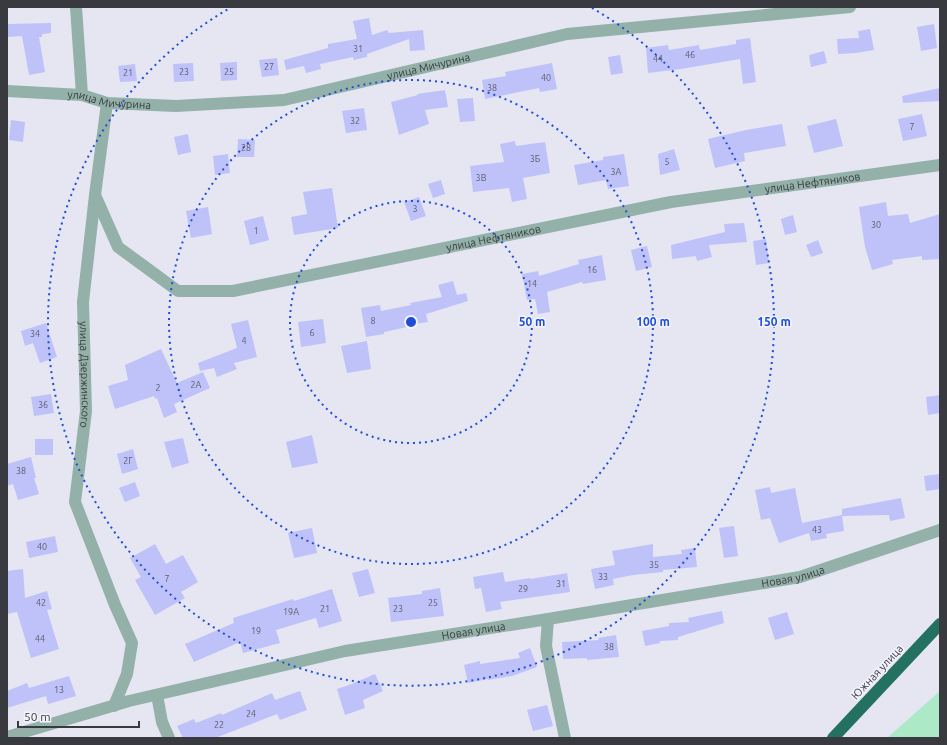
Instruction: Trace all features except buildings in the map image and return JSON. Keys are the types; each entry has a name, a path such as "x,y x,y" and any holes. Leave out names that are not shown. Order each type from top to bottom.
{"highway":[{"name":"Южная улица","path":"832,738 940,624"}],"street":[{"path":"76,7 82,95"},
{"name":"улица Мичурина","path":"7,91 82,95 107,103 176,106 284,100 567,34 850,7"},
{"name":"улица Дзержинского","path":"107,103 83,302 86,411 75,502 115,606 132,643 127,674 114,706"},
{"name":"улица Нефтяников","path":"95,195 118,247 178,291 233,291 671,202 940,165"},
{"name":"Новая улица","path":"7,737 157,695 345,651 800,577 940,530"},
{"path":"548,619 546,646 565,738"},
{"path":"157,695 162,722 169,738"}],"green space":[{"path":"940,691 940,738 887,738"}]}
